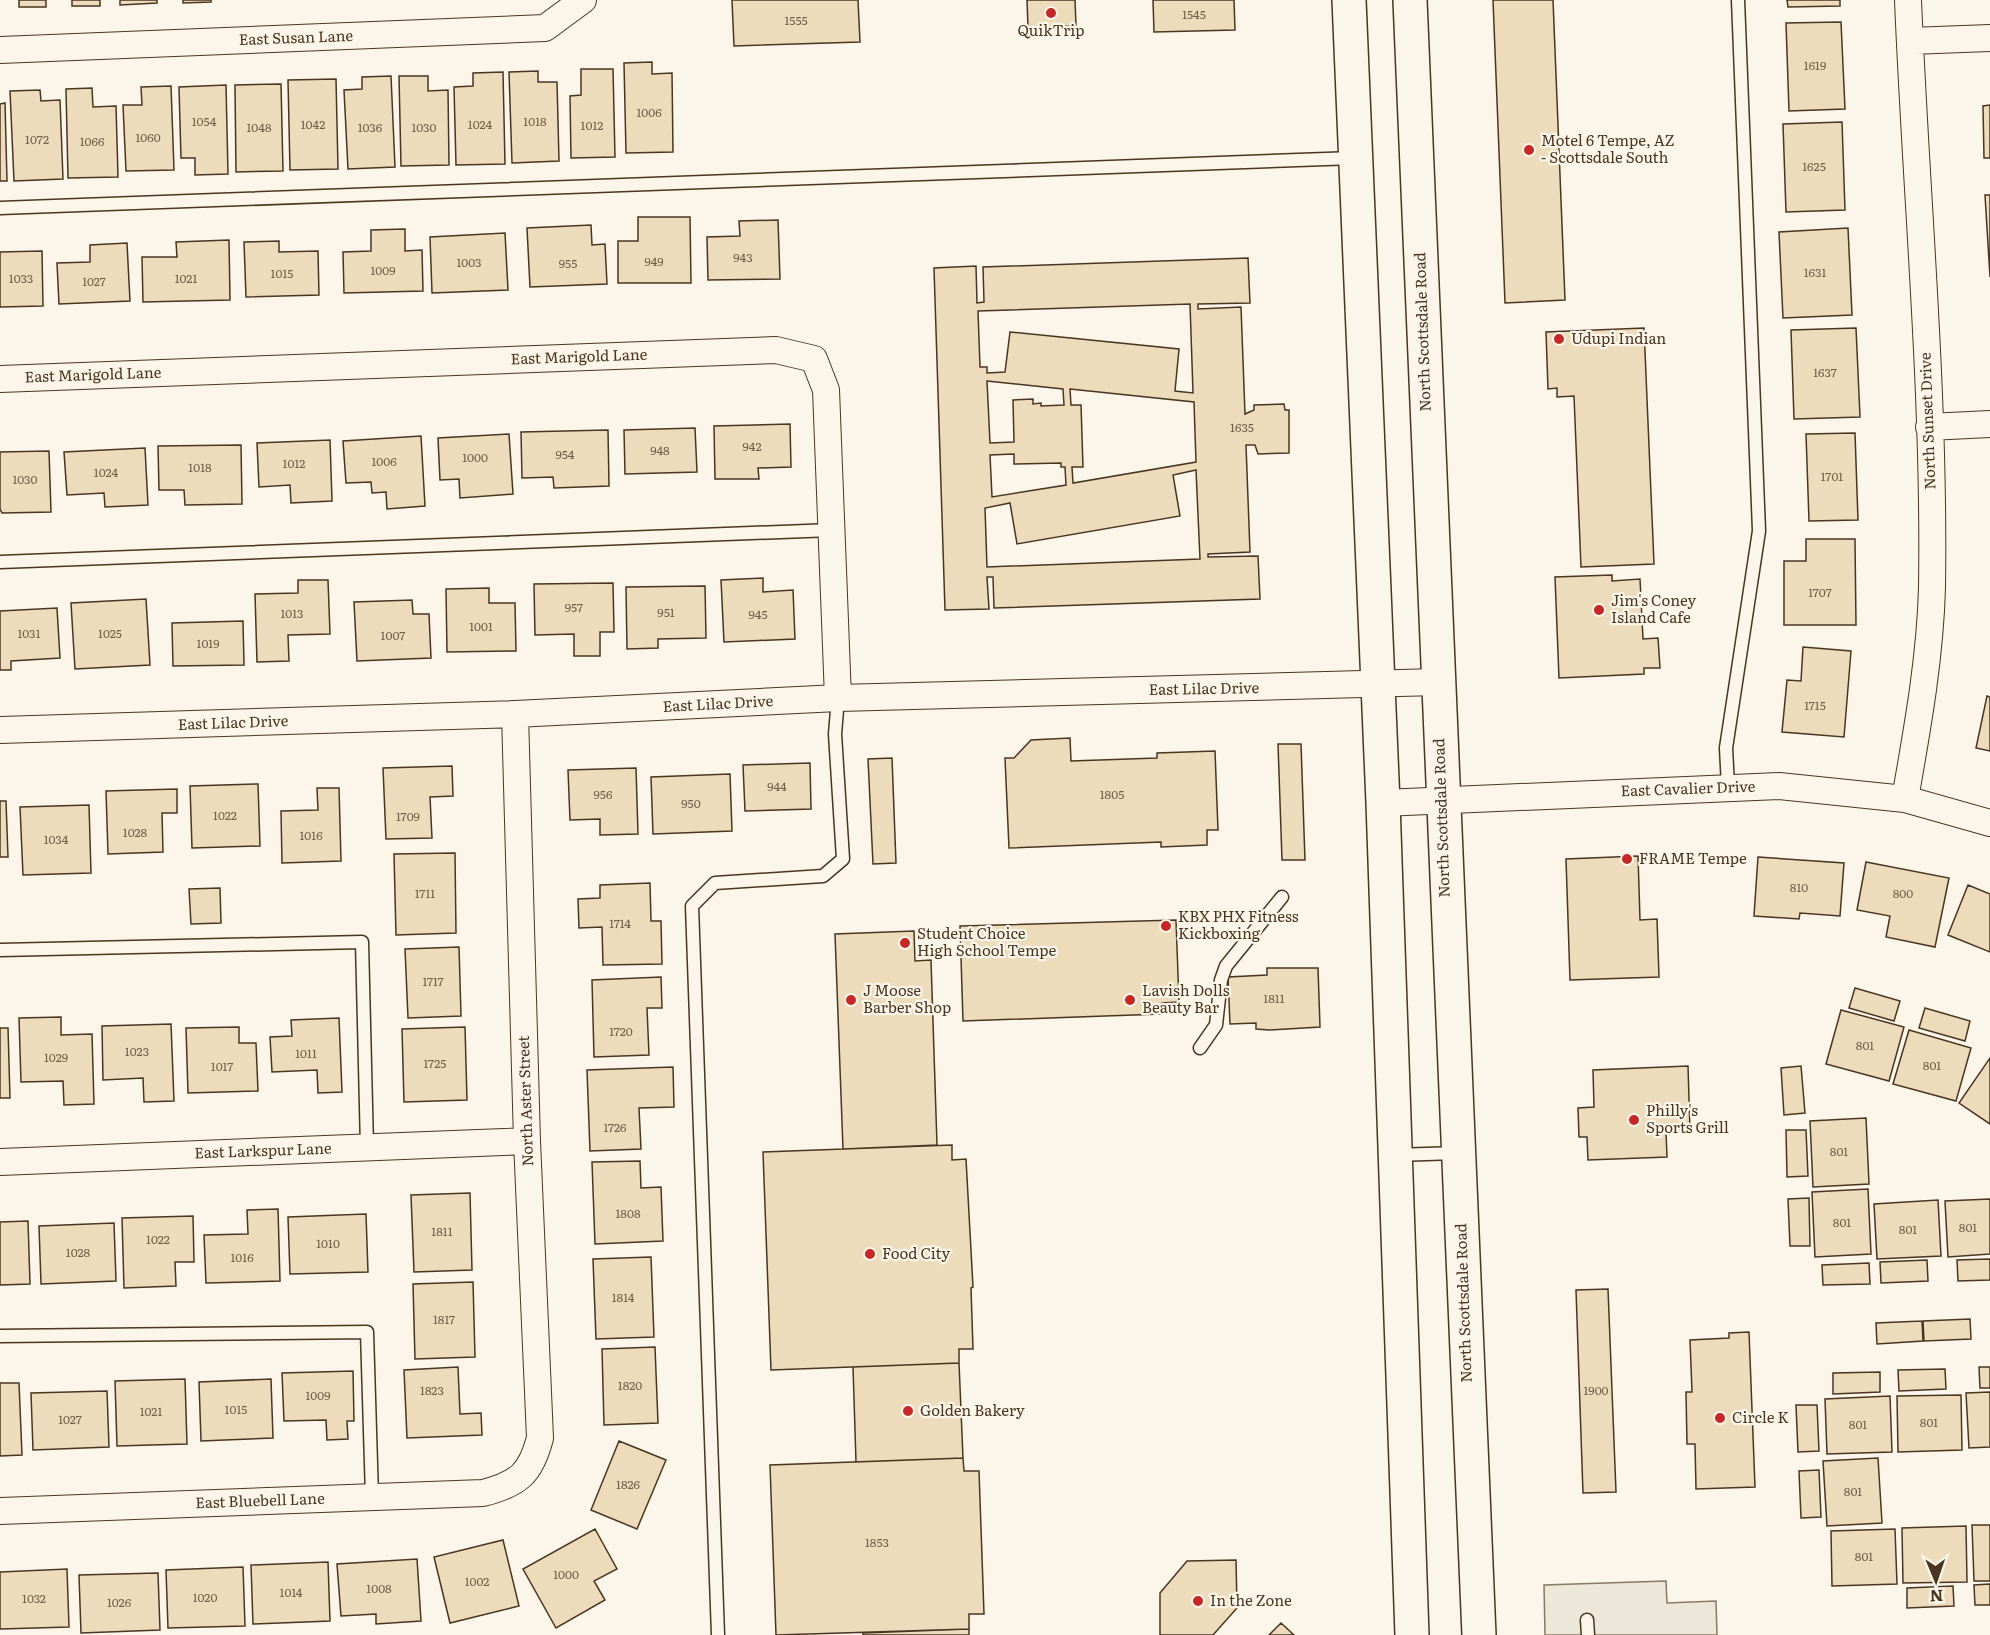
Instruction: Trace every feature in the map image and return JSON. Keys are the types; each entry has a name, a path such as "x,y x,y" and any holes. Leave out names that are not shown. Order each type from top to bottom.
{"main road":[{"path":"1349,0 1383,803 1412,1635"},
{"name":"North Scottsdale Road","path":"1410,0 1479,1635"}],"street":[{"name":"East Susan Lane","path":"0,50 545,28 584,0"},
{"name":"North Sunset Drive","path":"1905,799 1923,694 1932,590 1929,427 1908,0"},
{"path":"1910,41 1990,38"},
{"name":"East Marigold Lane","path":"0,379 776,350 814,359 826,390 838,699"},
{"path":"1929,427 1990,424"},
{"name":"East Lilac Drive","path":"0,730 515,714 838,699 1437,682"},
{"name":"North Aster Street","path":"515,714 527,1141 540,1438 534,1463 517,1480"},
{"name":"East Cavalier Drive","path":"1383,803 1728,786 1779,786 1905,799 1990,823"},
{"name":"East Larkspur Lane","path":"0,1162 527,1141"},
{"name":"East Bluebell Lane","path":"0,1511 483,1493 502,1488 517,1480"}],"lane":[{"path":"1728,786 1726,748 1759,531 1738,0"},
{"path":"0,208 1356,158"},
{"path":"0,562 832,530"},
{"path":"718,1635 692,906 715,883 823,876 843,859 835,734 838,699"},
{"path":"1200,1048 1216,1025 1221,980 1226,966 1282,897"},
{"path":"0,950 362,942 367,1147"},
{"path":"1395,1155 1457,1153"},
{"path":"0,1336 367,1332 372,1497"},
{"path":"1587,1620 1588,1635"}],"shaded area":[{"path":"1666,1581 1667,1603 1716,1601 1717,1635 1545,1635 1544,1585"}],"building":[{"path":"19,0 46,0 46,7 19,7"},
{"path":"72,0 100,0 100,6 72,6"},
{"path":"120,0 157,0 157,3 120,5"},
{"path":"183,0 211,0 211,2 183,3"},
{"path":"732,0 858,0 860,42 734,46"},
{"name":"QuikTrip","path":"1027,0 1075,0 1076,26 1028,27"},
{"path":"1153,0 1234,0 1235,30 1154,32"},
{"name":"Motel 6 Tempe, AZ - Scottsdale South","path":"1493,0 1553,0 1565,300 1505,303"},
{"path":"1787,0 1840,0 1840,6 1788,7"},
{"path":"1841,22 1845,109 1789,111 1786,23"},
{"path":"652,62 652,74 672,73 673,152 626,153 624,63"},
{"path":"581,69 613,69 615,157 571,158 570,96 581,95"},
{"path":"538,71 538,82 557,82 559,161 512,163 509,72"},
{"path":"503,72 505,164 456,165 454,87 473,86 473,73"},
{"path":"391,76 395,167 348,169 344,90 362,89 362,77"},
{"path":"399,76 428,76 428,91 448,90 449,165 401,166"},
{"path":"336,79 338,169 290,170 288,80"},
{"path":"281,84 283,171 236,172 235,85"},
{"path":"226,85 228,174 195,175 195,158 181,158 179,87"},
{"path":"171,86 174,170 126,171 123,105 142,105 141,87"},
{"path":"92,88 93,107 116,106 118,177 68,178 66,89"},
{"path":"40,90 41,101 60,100 63,179 14,181 10,91"},
{"path":"5,103 7,181 0,181 0,104"},
{"path":"1990,105 1990,158 1984,158 1983,106"},
{"path":"1842,122 1845,210 1786,212 1783,124"},
{"path":"1985,195 1990,195 1990,277"},
{"path":"638,217 690,217 691,283 618,283 618,241 638,241"},
{"path":"778,220 780,279 708,280 707,237 740,236 739,221"},
{"path":"591,225 592,245 605,244 607,284 530,287 527,228"},
{"path":"1848,228 1852,315 1783,318 1779,232"},
{"path":"405,229 405,251 422,250 423,291 344,293 343,252 371,251 371,230"},
{"path":"505,233 508,290 432,293 430,237"},
{"path":"229,240 230,300 143,302 142,257 177,257 176,242"},
{"path":"279,241 279,252 318,251 319,295 246,297 244,242"},
{"path":"127,243 130,301 59,304 57,263 90,262 90,245"},
{"path":"42,251 43,306 0,307 0,252"},
{"path":"1248,258 1250,303 1198,304 1198,309 1241,307 1245,414 1254,410 1254,405 1284,404 1285,410 1289,410 1289,453 1258,454 1255,445 1246,445 1250,552 1208,554 1208,557 1258,556 1260,599 994,608 993,577 987,577 989,609 945,610 934,268 976,266 977,303 984,302 983,267","holes":["1190,304 1193,393 1175,391 1179,349 1010,332 1005,372 987,373 987,367 980,367 978,311","987,381 1063,389 1064,405 1041,406 1041,403 1033,404 1033,399 1013,400 1014,442 990,443","1070,389 1194,402 1196,462 1073,483 1072,467 1083,467 1081,405 1071,405","1014,454 1014,464 1061,463 1061,467 1065,467 1066,485 992,497 990,455","1196,470 1200,559 987,567 985,508 1010,503 1017,544 1180,516 1173,475"]},
{"path":"1644,328 1654,564 1581,567 1574,396 1557,397 1557,388 1548,389 1546,332"},
{"path":"1856,328 1860,417 1794,419 1791,330"},
{"path":"790,424 791,467 758,468 759,479 715,479 714,426"},
{"path":"695,428 697,472 625,474 624,430"},
{"path":"608,430 609,486 554,488 553,477 522,478 521,432"},
{"path":"1855,433 1858,520 1809,521 1806,434"},
{"path":"509,434 513,494 460,498 459,479 440,480 438,438"},
{"path":"421,436 425,506 387,509 386,492 372,493 371,482 346,483 343,441"},
{"path":"330,440 332,501 291,503 290,485 259,487 257,443"},
{"path":"241,445 242,504 185,505 184,490 159,490 158,446"},
{"path":"145,448 148,505 105,507 104,493 67,495 64,452"},
{"path":"49,451 51,512 2,513 0,509 0,452"},
{"path":"1806,539 1855,539 1856,625 1784,625 1784,561 1806,561"},
{"name":"Jim's Coney Island Cafe","path":"1612,575 1612,581 1640,579 1643,639 1658,638 1660,668 1644,668 1644,674 1559,678 1555,577"},
{"path":"763,578 763,592 793,590 795,639 724,642 721,580"},
{"path":"298,580 328,580 330,634 288,635 289,661 257,662 255,594 298,593"},
{"path":"613,583 614,632 600,632 600,656 574,656 574,634 535,635 534,584"},
{"path":"705,586 706,638 658,639 658,648 627,649 626,587"},
{"path":"489,588 489,603 515,603 516,651 447,652 446,589"},
{"path":"146,599 150,665 75,669 71,603"},
{"path":"412,600 413,614 429,614 431,658 357,661 354,602"},
{"path":"57,608 60,658 11,661 11,670 0,670 0,611"},
{"path":"243,621 244,665 173,666 172,623"},
{"path":"1803,647 1851,651 1844,737 1782,732 1787,680 1801,681"},
{"path":"1987,696 1990,697 1990,751 1976,748"},
{"path":"1070,738 1071,761 1157,758 1157,753 1215,751 1218,830 1207,830 1207,845 1161,847 1161,842 1009,848 1005,758 1014,758 1031,740"},
{"path":"1278,744 1301,744 1305,860 1282,860"},
{"path":"892,758 896,863 873,864 868,759"},
{"path":"810,763 811,809 745,811 743,765"},
{"path":"452,766 453,796 430,797 432,838 386,839 383,768"},
{"path":"636,768 638,834 600,835 600,819 570,820 568,770"},
{"path":"730,774 732,831 653,834 651,777"},
{"path":"258,784 260,846 192,848 190,786"},
{"path":"317,788 339,788 341,861 282,863 281,811 318,810"},
{"path":"177,789 177,813 162,813 163,852 108,854 106,791"},
{"path":"0,801 6,801 8,857 0,857"},
{"path":"89,805 91,873 23,875 20,807"},
{"path":"455,853 456,933 396,935 394,854"},
{"path":"1638,856 1640,920 1657,919 1659,977 1570,980 1566,859"},
{"path":"1758,857 1844,863 1840,916 1800,913 1799,919 1754,916"},
{"path":"1866,862 1949,878 1935,947 1886,937 1890,916 1857,910"},
{"path":"650,883 651,921 661,921 662,964 603,965 602,927 579,928 578,899 600,898 600,885"},
{"path":"1968,885 1990,894 1990,952 1948,935"},
{"path":"220,888 221,923 191,924 189,889"},
{"path":"1176,920 1179,1002 1162,1003 1162,1014 963,1021 960,926"},
{"path":"914,931 915,961 931,960 937,1145 843,1149 835,934"},
{"path":"459,947 461,1016 408,1018 405,949"},
{"path":"1267,968 1318,968 1320,1027 1269,1030 1256,1029 1256,1023 1230,1024 1228,977 1267,975"},
{"path":"661,977 662,1008 647,1008 649,1055 594,1057 592,980"},
{"path":"1855,988 1900,1001 1894,1021 1849,1008"},
{"path":"1925,1008 1970,1021 1965,1041 1919,1028"},
{"path":"1841,1010 1904,1027 1889,1081 1826,1064"},
{"path":"61,1017 61,1035 92,1034 94,1104 64,1105 63,1081 21,1082 19,1018"},
{"path":"339,1018 342,1092 318,1093 317,1070 272,1072 270,1037 292,1036 291,1020"},
{"path":"171,1024 174,1101 144,1102 143,1078 103,1080 102,1026"},
{"path":"239,1027 239,1043 256,1043 258,1091 188,1093 186,1028"},
{"path":"465,1027 467,1100 404,1102 402,1029"},
{"path":"0,1028 8,1028 10,1098 0,1098"},
{"path":"1909,1030 1971,1048 1956,1101 1893,1084"},
{"path":"1990,1058 1990,1124 1959,1103"},
{"name":"Philly's Sports Grill","path":"1688,1066 1690,1131 1666,1132 1667,1157 1588,1160 1587,1137 1579,1137 1578,1108 1594,1107 1593,1070"},
{"path":"1801,1066 1805,1113 1784,1115 1781,1068"},
{"path":"673,1067 674,1107 639,1108 641,1149 590,1151 587,1070"},
{"path":"1866,1118 1869,1184 1813,1187 1810,1121"},
{"path":"1786,1130 1806,1130 1808,1176 1787,1177"},
{"name":"Food City","path":"952,1145 952,1160 966,1159 973,1287 971,1288 973,1349 959,1349 959,1363 771,1370 763,1152"},
{"path":"640,1161 641,1188 661,1187 663,1241 595,1244 592,1162"},
{"path":"1868,1189 1871,1254 1815,1257 1812,1192"},
{"path":"470,1193 472,1270 414,1272 411,1195"},
{"path":"1809,1198 1810,1246 1790,1246 1788,1199"},
{"path":"1990,1199 1990,1254 1948,1257 1945,1201"},
{"path":"1938,1200 1941,1256 1877,1259 1874,1204"},
{"path":"278,1209 280,1281 206,1283 204,1235 248,1234 247,1210"},
{"path":"366,1214 368,1272 290,1274 288,1217"},
{"path":"193,1216 194,1262 175,1262 176,1286 124,1288 122,1218"},
{"path":"28,1221 30,1284 0,1285 0,1222"},
{"path":"114,1223 116,1281 41,1284 39,1226"},
{"path":"651,1257 654,1337 596,1339 593,1259"},
{"path":"1990,1259 1990,1280 1958,1281 1957,1260"},
{"path":"1927,1260 1928,1281 1881,1283 1880,1262"},
{"path":"1869,1263 1870,1284 1823,1285 1822,1265"},
{"path":"473,1282 475,1357 415,1359 413,1284"},
{"path":"1608,1289 1616,1492 1583,1493 1576,1290"},
{"path":"1970,1319 1971,1339 1924,1341 1923,1321"},
{"path":"1922,1321 1923,1341 1877,1344 1876,1323"},
{"name":"Circle K","path":"1749,1332 1755,1487 1696,1489 1695,1444 1687,1444 1686,1392 1692,1392 1690,1340 1729,1338 1729,1333"},
{"path":"655,1347 658,1423 604,1425 602,1349"},
{"name":"Golden Bakery","path":"959,1363 963,1458 856,1462 853,1367"},
{"path":"458,1367 460,1414 481,1413 482,1435 407,1438 404,1370"},
{"path":"1979,1367 1990,1367 1990,1388 1980,1388"},
{"path":"1945,1369 1946,1389 1899,1391 1898,1370"},
{"path":"353,1371 354,1421 347,1421 348,1439 327,1440 326,1420 284,1421 282,1373"},
{"path":"1880,1372 1880,1392 1833,1394 1833,1373"},
{"path":"185,1379 187,1444 117,1446 115,1381"},
{"path":"271,1379 273,1438 201,1441 199,1382"},
{"path":"0,1383 19,1383 22,1455 0,1456"},
{"path":"107,1391 109,1447 33,1450 31,1393"},
{"path":"1990,1392 1990,1447 1969,1448 1966,1393"},
{"path":"1961,1395 1962,1450 1898,1452 1897,1396"},
{"path":"1890,1396 1892,1452 1827,1454 1825,1399"},
{"path":"1796,1405 1817,1405 1819,1451 1798,1452"},
{"path":"619,1441 666,1460 637,1529 591,1510"},
{"path":"963,1458 964,1471 979,1471 984,1614 969,1614 969,1629 776,1635 770,1465"},
{"path":"1878,1458 1882,1523 1827,1526 1823,1461"},
{"path":"1819,1470 1821,1517 1801,1518 1799,1471"},
{"path":"1972,1525 1990,1525 1990,1581 1974,1581"},
{"path":"1966,1526 1967,1582 1903,1583 1902,1528"},
{"path":"595,1529 617,1569 594,1581 605,1600 556,1628 523,1569"},
{"path":"1895,1529 1897,1584 1832,1586 1831,1531"},
{"path":"503,1540 519,1606 450,1623 434,1557"},
{"path":"417,1559 421,1621 376,1624 376,1614 341,1616 337,1564"},
{"name":"In the Zone","path":"1236,1560 1237,1608 1213,1635 1160,1635 1160,1593 1187,1561"},
{"path":"328,1562 330,1621 253,1624 251,1565"},
{"path":"243,1567 245,1626 168,1628 166,1570"},
{"path":"67,1569 69,1627 0,1629 0,1572"},
{"path":"158,1573 160,1630 81,1633 79,1575"},
{"path":"1990,1584 1990,1605 1975,1605 1974,1585"},
{"path":"1953,1586 1954,1606 1907,1608 1907,1588"},
{"name":"In the Zone","path":"1281,1623 1294,1635 1269,1635"},
{"path":"969,1629 969,1635 863,1635 863,1633"}],"place":[{"name":"QuikTrip","path":"1051,13"},
{"name":"Motel 6 Tempe, AZ - Scottsdale South","path":"1529,150"},
{"name":"Udupi Indian","path":"1559,339"},
{"name":"Jim's Coney Island Cafe","path":"1599,610"},
{"name":"FRAME Tempe","path":"1627,859"},
{"name":"KBX PHX Fitness Kickboxing","path":"1166,926"},
{"name":"Student Choice High School Tempe","path":"905,943"},
{"name":"J Moose Barber Shop","path":"851,1000"},
{"name":"Lavish Dolls Beauty Bar","path":"1130,1000"},
{"name":"Philly's Sports Grill","path":"1634,1120"},
{"name":"Food City","path":"870,1254"},
{"name":"Golden Bakery","path":"908,1411"},
{"name":"Circle K","path":"1720,1418"},
{"name":"In the Zone","path":"1198,1601"}]}
